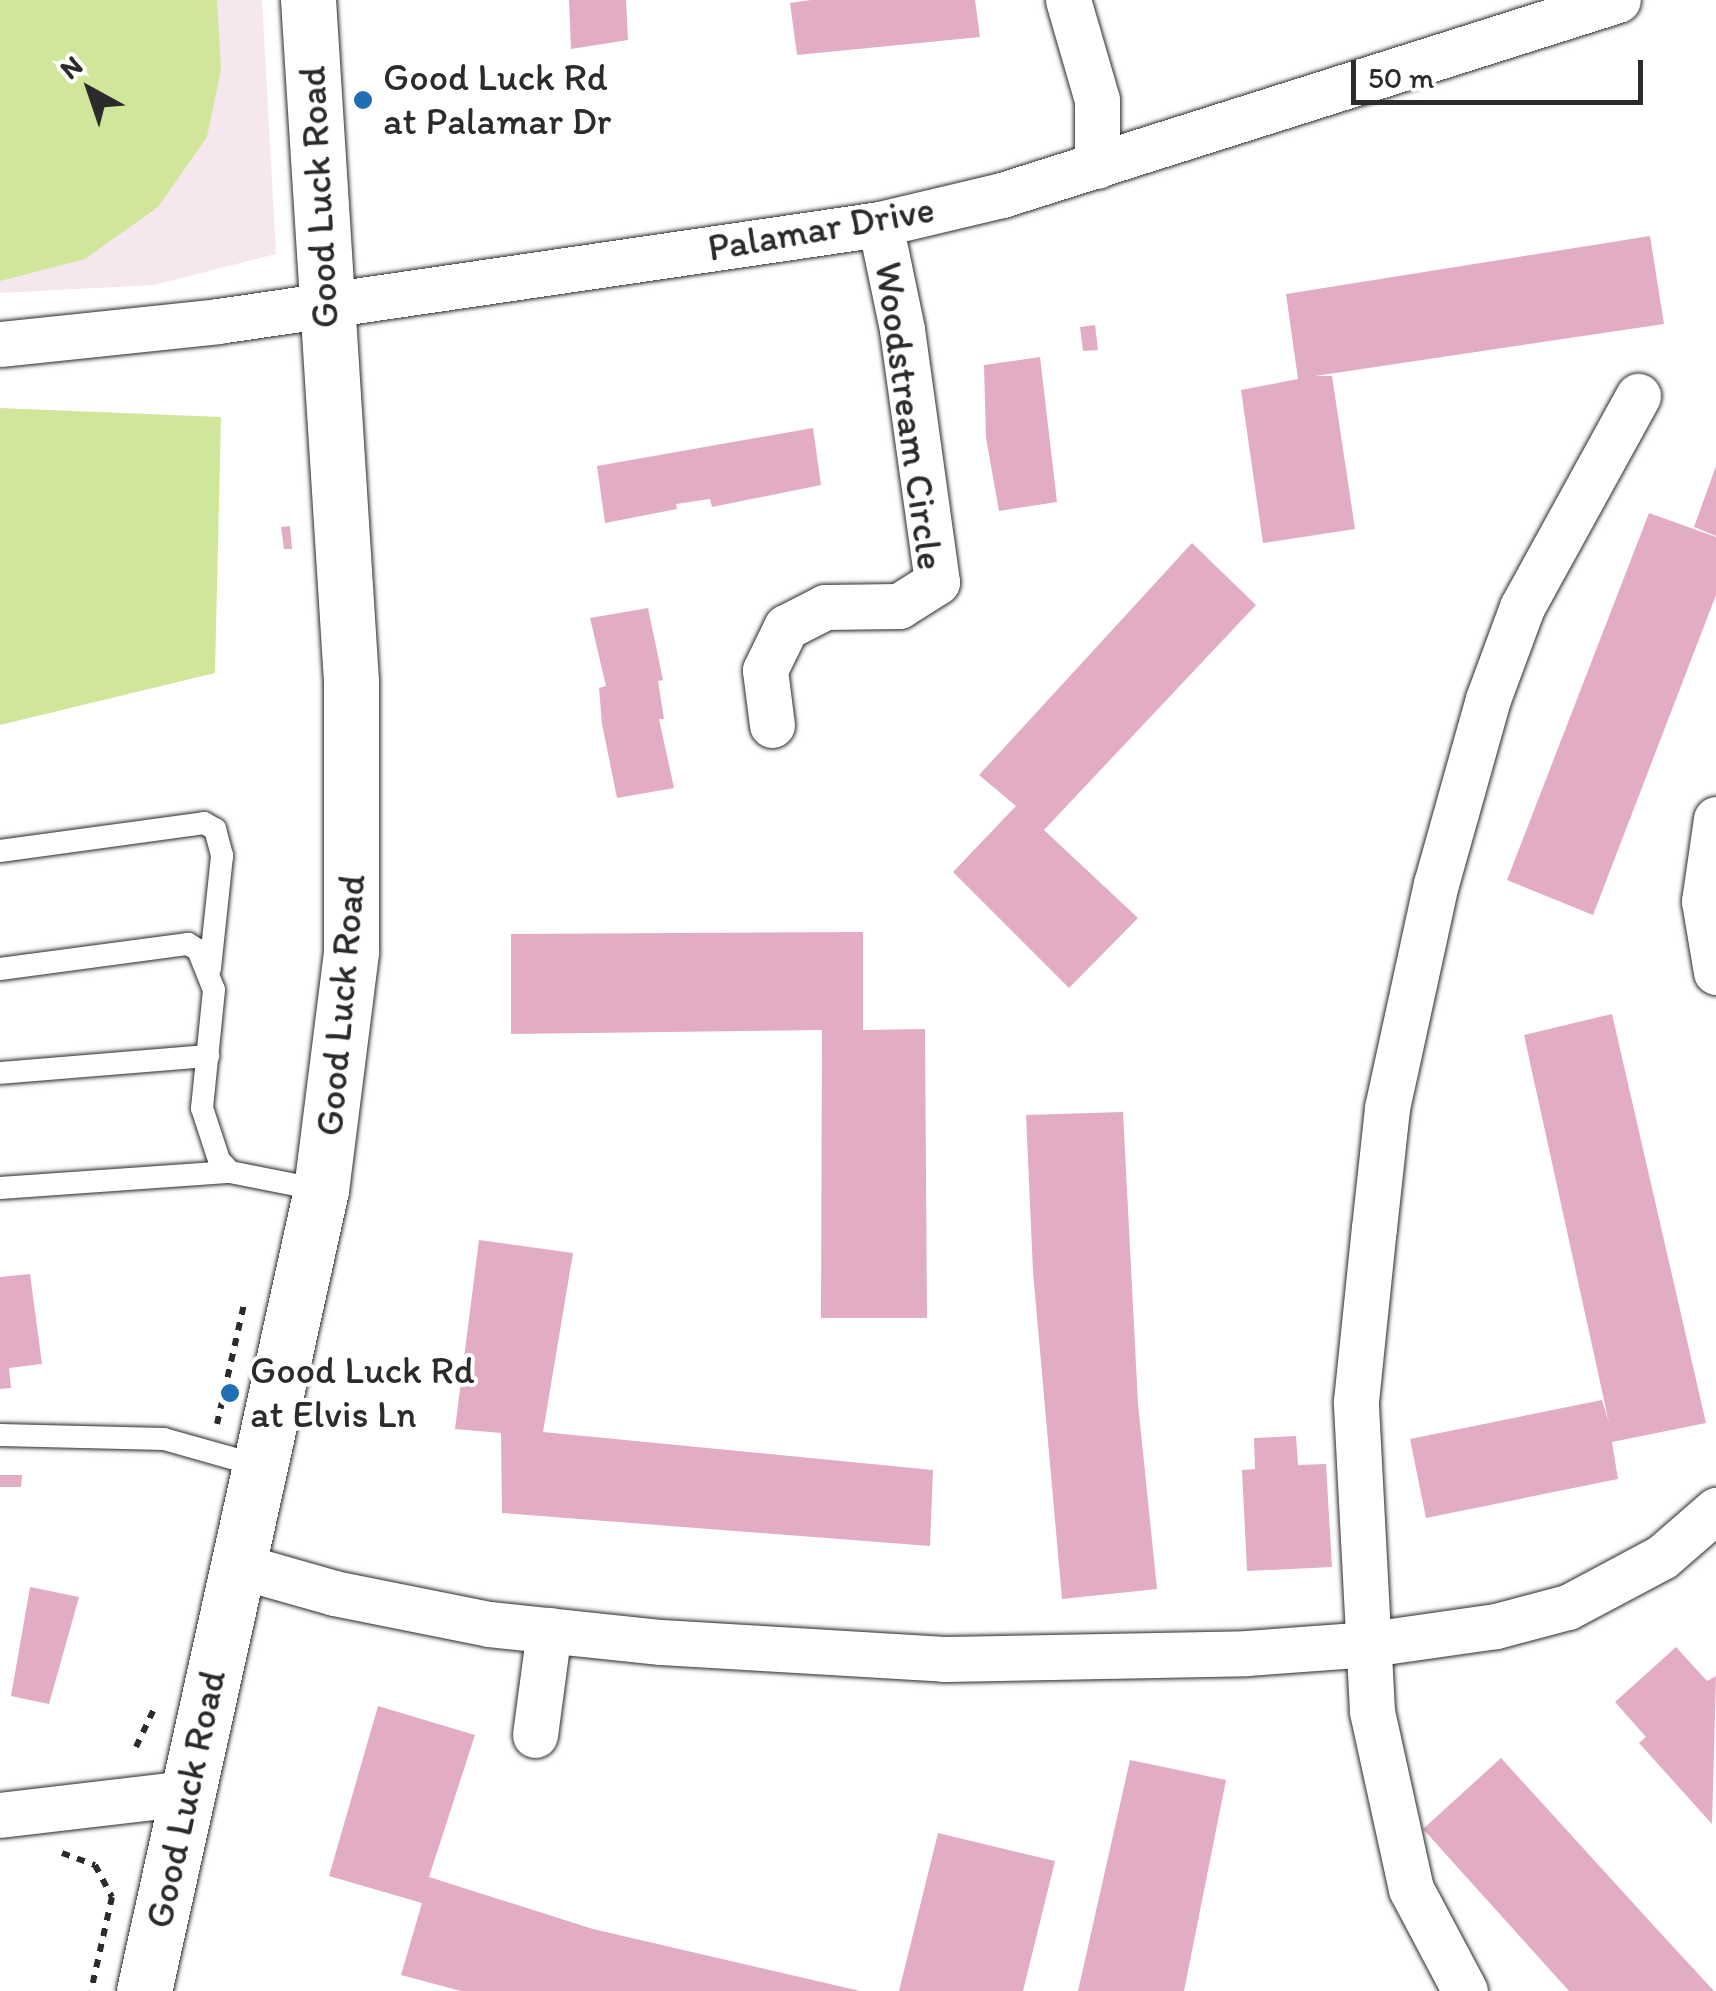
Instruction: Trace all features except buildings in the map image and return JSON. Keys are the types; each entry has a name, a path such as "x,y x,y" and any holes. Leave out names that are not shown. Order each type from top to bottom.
{"main road":[{"name":"Good Luck Road","path":"144,1991 322,1190 351,951 355,838 308,0"}],"street":[{"path":"1068,0 1098,100 1097,166"},
{"name":"Palamar Drive","path":"0,344 325,303 880,224 1097,166 1618,0"},
{"name":"Woodstream Circle","path":"772,725 765,670 786,627 826,606 899,606 937,582 902,328 880,224"},
{"path":"1465,1991 1411,1889 1372,1711 1356,1401 1388,1108 1436,884 1488,700 1522,607 1638,396"},
{"path":"1716,819 1704,901 1716,972"},
{"path":"236,1564 334,1593 549,1630 944,1659 1370,1644 1496,1626 1568,1607 1662,1557 1716,1510"},
{"path":"535,1736 549,1630"},
{"path":"0,1816 188,1793"}],"lane":[{"path":"0,850 204,823 215,829 222,856 210,968 208,1056 202,1108 209,1140 230,1172"},
{"path":"0,969 188,944 210,968"},
{"path":"0,1073 208,1056"},
{"path":"0,1188 230,1172 322,1190"},
{"path":"0,1436 164,1439 260,1466"}],"path":[{"path":"216,1425 246,1296"},
{"path":"54,1852 78,1854 95,1865 112,1898 92,1991"}],"shaded area":[{"path":"0,0 262,0 276,254 154,285 0,293"}],"green space":[{"path":"0,0 217,0 221,69 207,137 158,207 85,259 0,281"},
{"path":"0,408 221,417 215,673 0,725"}],"place":[{"name":"Good Luck Rd at Palamar Dr","path":"363,100"},
{"name":"Good Luck Rd at Elvis Ln","path":"230,1393"}]}
